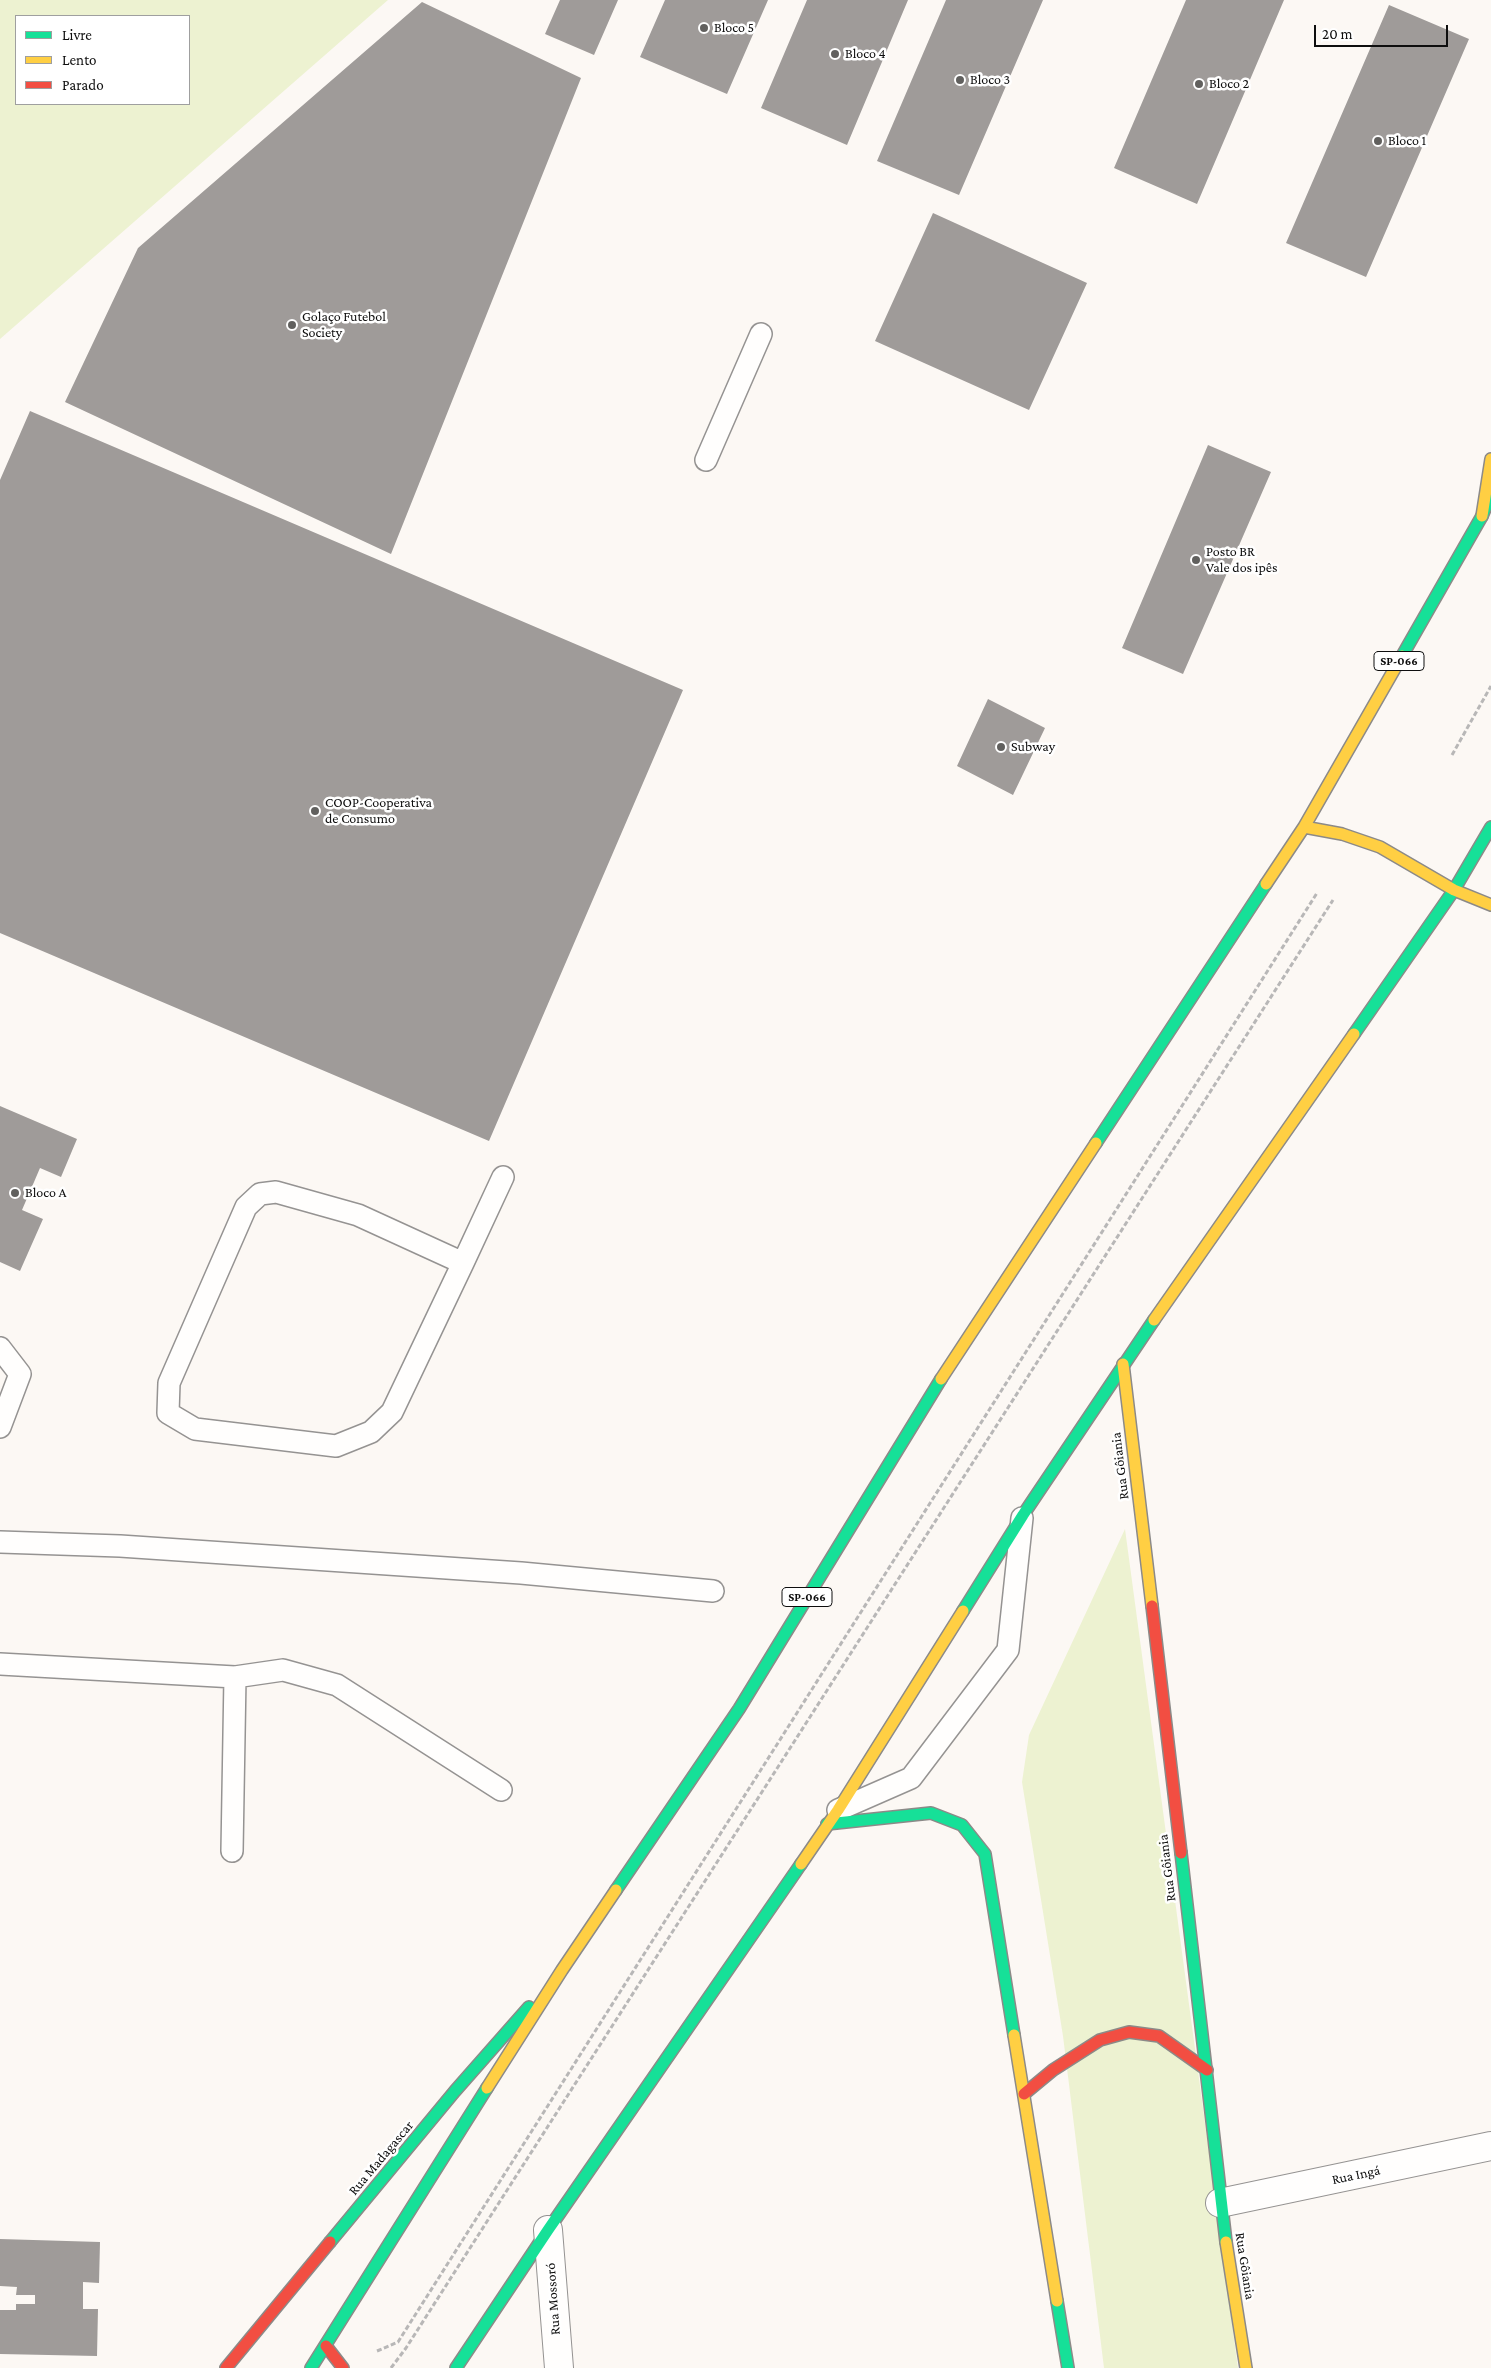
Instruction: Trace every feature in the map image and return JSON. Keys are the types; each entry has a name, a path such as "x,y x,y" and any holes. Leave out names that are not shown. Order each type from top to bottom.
{"main road":[{"path":"1482,516 1491,459"},
{"name":"SP-066","path":"311,2368 562,1970 739,1709 936,1386 1304,827 1482,516 1491,495"},
{"path":"1304,827 1342,834 1380,847 1454,890 1491,905"},
{"path":"456,2368 548,2230 833,1817 1023,1514 1122,1364 1454,890 1491,828"},
{"name":"Rua Gôiania","path":"1122,1364 1206,2070 1220,2203 1246,2368"},
{"path":"833,1817 931,1813 962,1824 985,1854 1068,2368"},
{"name":"Rua Madagascar","path":"226,2368 455,2091 562,1970"},
{"path":"1024,2094 1053,2070 1100,2040 1130,2032 1159,2036 1206,2070"},
{"path":"326,2346 343,2367"}],"street":[{"name":"Rua Ingá","path":"1220,2203 1491,2146"},
{"name":"Rua Mossoró","path":"548,2230 558,2368"}],"lane":[{"path":"706,460 761,334"},
{"path":"463,1263 358,1215 276,1192 260,1194 246,1207 169,1383 168,1413 195,1429 336,1446 370,1432 392,1412 463,1263 503,1177"},
{"path":"0,1348 20,1374 0,1427"},
{"path":"833,1817 911,1778 1008,1650 1023,1514"},
{"path":"0,1542 120,1546 521,1573 714,1591"},
{"path":"0,1664 234,1678 283,1670 337,1685 501,1790"},
{"path":"232,1851 234,1678"}],"path":[{"path":"1452,756 1491,686"},
{"path":"343,2367 398,2342 1317,892"},
{"path":"391,2368 422,2323 1333,900"}],"green space":[{"path":"0,0 388,0 0,339"},
{"path":"1125,1529 1238,2368 1104,2368 1063,2036 1022,1782 1029,1735"}],"building":[{"path":"560,0 618,0 594,55 545,34"},
{"name":"Bloco 5","path":"665,0 768,0 727,94 640,57"},
{"name":"Bloco 4","path":"807,0 908,0 847,145 761,108"},
{"name":"Bloco 3","path":"946,0 1043,0 959,195 877,161"},
{"name":"Bloco 2","path":"1186,0 1284,0 1197,204 1114,168"},
{"name":"Golaço Futebol Society","path":"422,2 581,78 391,554 65,402 138,248"},
{"name":"Bloco 1","path":"1389,5 1469,39 1366,277 1286,243"},
{"path":"933,213 1087,283 1029,410 875,341"},
{"name":"COOP-Cooperativa de Consumo","path":"30,411 683,690 489,1141 0,933 0,480"},
{"name":"Posto BR Vale dos ipês","path":"1208,445 1271,472 1183,674 1122,648"},
{"name":"Subway","path":"988,699 1045,728 1013,795 957,766"},
{"name":"Bloco A","path":"0,1106 77,1139 61,1177 40,1168 22,1210 43,1219 20,1271 0,1262"},
{"path":"0,2239 100,2242 99,2283 83,2282 83,2309 98,2309 97,2356 0,2354 0,2310 16,2310 16,2304 35,2304 35,2295 16,2295 17,2287 0,2286"}],"traffic: fast":[{"path":"1402,656 1482,516 1491,495"},
{"path":"1354,1034 1454,890 1491,827"},
{"path":"1096,1143 1266,884"},
{"path":"963,1611 1023,1515 1154,1320"},
{"path":"616,1890 739,1709 941,1379"},
{"path":"827,1824 931,1813 962,1825 985,1854 1014,2035"},
{"path":"1181,1853 1226,2242"},
{"path":"456,2368 548,2230 801,1864"},
{"path":"330,2242 455,2091 529,2007"},
{"path":"311,2368 487,2088"},
{"path":"1057,2301 1068,2368"}],"traffic: slow":[{"path":"1482,516 1491,459"},
{"path":"1266,884 1304,827 1402,656"},
{"path":"1304,827 1342,834 1380,847 1454,890 1491,905"},
{"path":"1154,1320 1354,1034"},
{"path":"941,1379 1096,1143"},
{"path":"1123,1364 1152,1606"},
{"path":"801,1864 838,1810 963,1611"},
{"path":"487,2088 562,1970 616,1890"},
{"path":"1014,2035 1057,2301"},
{"path":"1226,2242 1246,2368"}],"traffic: jam":[{"path":"1152,1606 1181,1853"},
{"path":"1024,2094 1053,2070 1100,2040 1129,2032 1159,2036 1207,2070"},
{"path":"226,2368 330,2242"},
{"path":"326,2346 343,2368"}],"place":[{"name":"Bloco 5","path":"704,28"},
{"name":"Bloco 4","path":"835,54"},
{"name":"Bloco 3","path":"960,80"},
{"name":"Bloco 2","path":"1199,84"},
{"name":"Bloco 1","path":"1378,141"},
{"name":"Golaço Futebol Society","path":"292,325"},
{"name":"Posto BR Vale dos ipês","path":"1196,560"},
{"name":"Subway","path":"1001,747"},
{"name":"COOP-Cooperativa de Consumo","path":"315,811"},
{"name":"Bloco A","path":"15,1193"}]}
